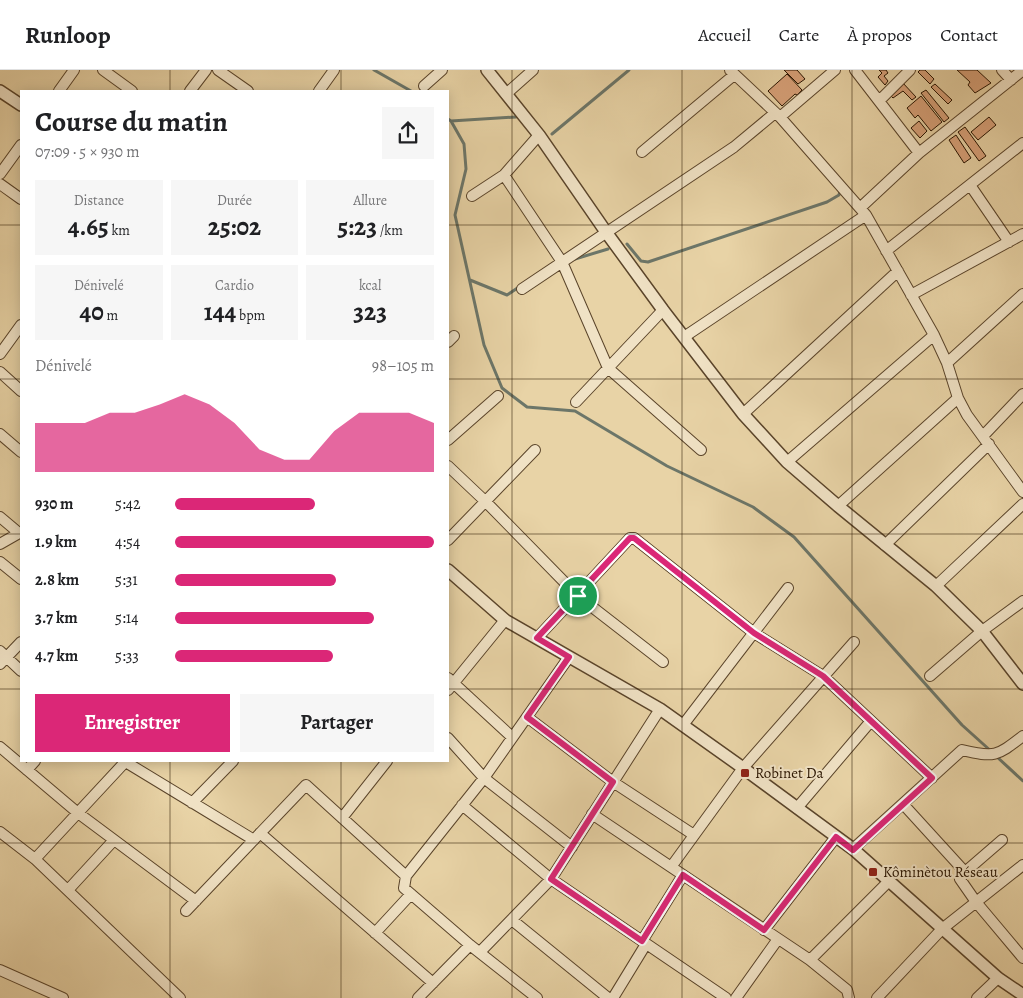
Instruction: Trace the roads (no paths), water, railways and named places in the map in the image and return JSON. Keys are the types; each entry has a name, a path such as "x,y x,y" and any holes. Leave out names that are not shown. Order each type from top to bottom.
{"street":[{"path":"60,90 74,70"},
{"path":"103,70 131,90"},
{"path":"191,90 206,70"},
{"path":"218,70 247,90"},
{"path":"320,90 334,70"},
{"path":"424,86 442,70"},
{"path":"487,70 539,135 663,310 744,414 788,462 838,506 936,586 982,631 1022,680"},
{"path":"506,94 533,70"},
{"path":"522,289 734,147 835,70"},
{"path":"855,70 919,153"},
{"path":"879,101 910,70"},
{"path":"1002,70 1011,80"},
{"path":"684,337 863,212 919,153 1023,70"},
{"path":"642,152 732,72 777,115 863,212 934,335 947,363 958,398 967,414 1023,492"},
{"path":"0,91 20,104"},
{"path":"472,196 504,175 539,135"},
{"path":"886,251 1023,143"},
{"path":"0,174 20,146"},
{"path":"504,175 562,262 608,368 701,450"},
{"path":"0,184 20,198"},
{"path":"970,185 1009,242"},
{"path":"912,295 1023,234"},
{"path":"744,414 898,271"},
{"path":"947,363 1023,294"},
{"path":"576,402 663,310"},
{"path":"0,354 20,325"},
{"path":"788,462 934,335"},
{"path":"0,372 20,390"},
{"path":"885,545 986,440 1023,394"},
{"path":"449,439 498,396"},
{"path":"838,506 958,398"},
{"path":"0,434 20,451"},
{"path":"449,539 535,450"},
{"path":"449,467 578,596 663,662"},
{"path":"936,586 1023,504"},
{"path":"0,517 20,533 0,544"},
{"path":"537,638 632,537 754,633 823,676 932,778"},
{"path":"0,562 20,578"},
{"path":"449,571 505,620 660,709 797,808 853,850 998,978 1023,995"},
{"path":"683,725 788,588"},
{"path":"930,676 982,631 1023,601"},
{"path":"505,620 449,684 512,737"},
{"path":"671,867 742,768 854,642"},
{"path":"20,643 2,658 20,669"},
{"path":"537,998 470,945 404,888 406,876 484,778 569,657"},
{"path":"480,952 551,879 660,709"},
{"path":"527,717 613,782 694,835"},
{"path":"797,808 871,721"},
{"path":"853,850 962,750 991,756 1002,751 1023,736"},
{"path":"449,739 484,778 572,847"},
{"path":"0,747 78,813 196,901"},
{"path":"27,770 34,762"},
{"path":"35,859 125,762 192,803 257,837 433,983"},
{"path":"192,803 232,762"},
{"path":"342,818 386,762"},
{"path":"186,911 306,784 406,876"},
{"path":"903,804 965,872"},
{"path":"462,805 551,879 726,998"},
{"path":"592,814 810,960 847,990 849,998"},
{"path":"0,832 35,859 180,998"},
{"path":"764,930 836,837"},
{"path":"68,890 114,840"},
{"path":"1002,840 965,872 960,879 976,902 1023,958"},
{"path":"877,998 942,929 1023,865"},
{"path":"613,998 683,875"},
{"path":"810,960 889,882"},
{"path":"375,933 412,894"},
{"path":"512,920 608,998"},
{"path":"736,998 778,939"},
{"path":"418,998 470,945"},
{"path":"0,970 58,997"},
{"path":"977,998 998,978"}],"waterway":[{"path":"374,70 409,90"},
{"path":"552,134 629,70"},
{"path":"451,121 516,117"},
{"path":"449,120 464,144 466,169 455,215 484,345 502,388 527,407 575,411 667,466 753,507 794,537 962,725 992,752"},
{"path":"627,244 641,261 648,262 827,202 839,195 840,190"},
{"path":"575,259 608,249"},
{"path":"470,280 507,295 519,287"},
{"path":"996,756 1023,781"}],"place":[{"name":"Robinet Da","path":"745,773"},
{"name":"Kôminètou Réseau","path":"873,872"}]}
